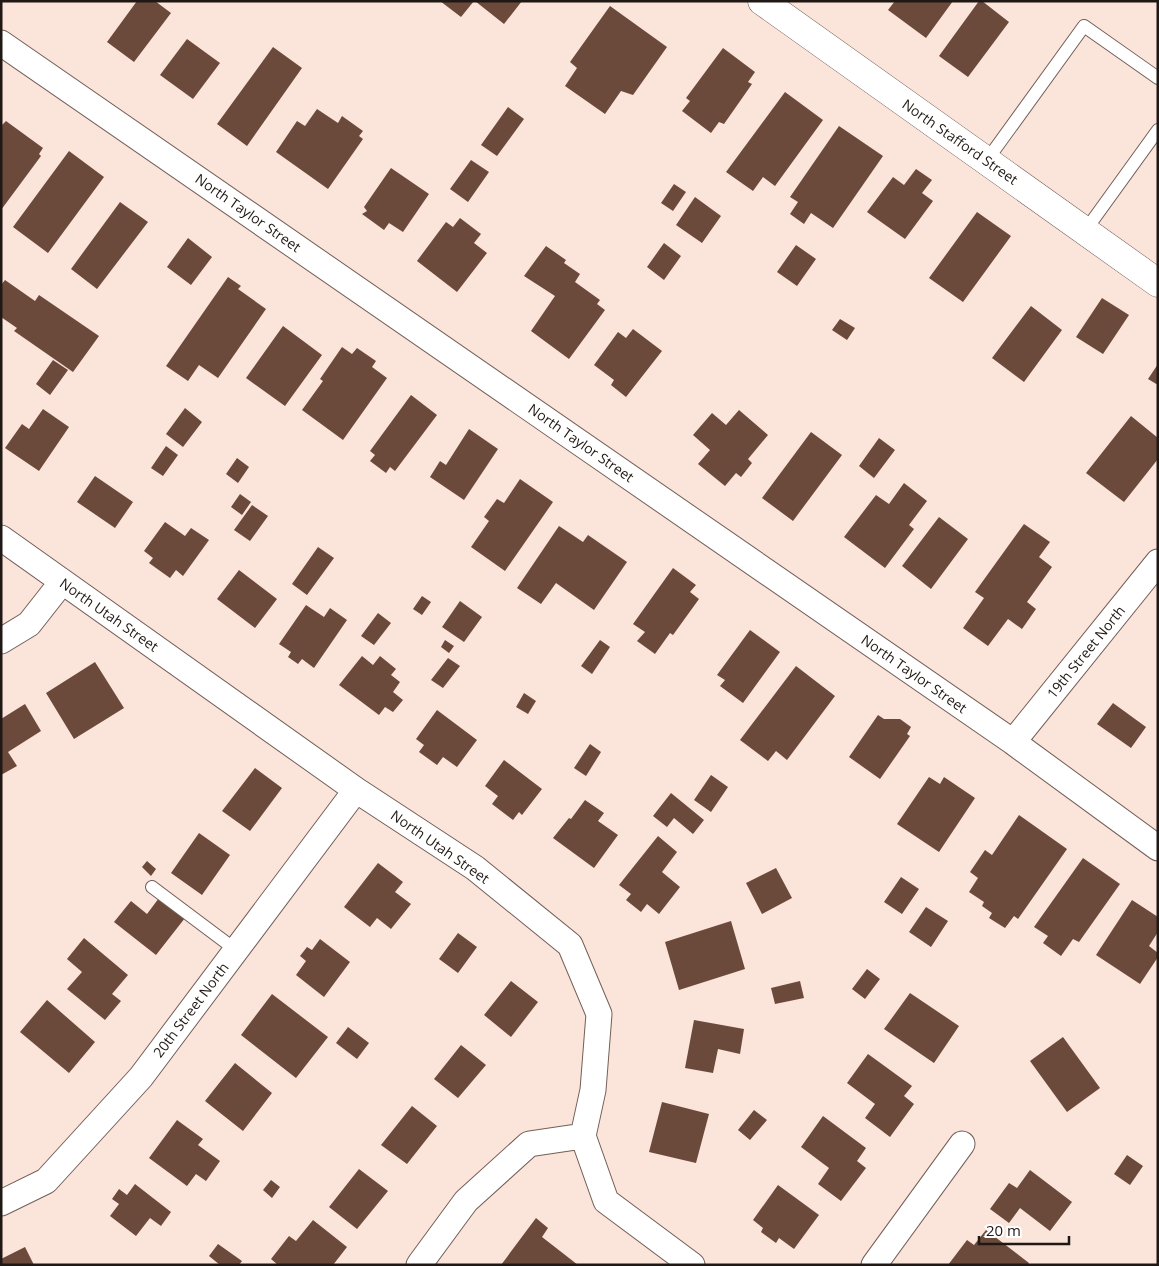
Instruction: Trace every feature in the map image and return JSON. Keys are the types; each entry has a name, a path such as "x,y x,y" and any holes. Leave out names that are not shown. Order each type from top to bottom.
{"street":[{"name":"North Stafford Street","path":"762,1 1158,283"},
{"name":"North Taylor Street","path":"1,43 1013,742 1158,848"},
{"name":"North Utah Street","path":"1,538 356,790 475,868 570,945 599,1014 593,1090 583,1136"},
{"name":"19th Street North","path":"1013,742 1158,562"},
{"path":"1,641 29,624 62,582"},
{"name":"20th Street North","path":"1,1203 46,1181 141,1077 356,790"},
{"path":"419,1265 466,1201 529,1144 583,1136 606,1201 692,1265"},
{"path":"874,1265 962,1144"}],"lane":[{"path":"987,160 1084,26 1158,78"},
{"path":"1085,230 1158,130"},
{"path":"152,887 236,950"}],"building":[{"path":"137,1 155,1 171,13 134,62 107,42"},
{"path":"440,1 474,1 461,17"},
{"path":"475,1 522,1 504,24"},
{"path":"895,1 953,1 926,38 888,10"},
{"path":"979,1 982,1 1009,22 968,77 939,56"},
{"path":"610,6 667,47 633,95 621,91 605,114 565,86 577,68 570,62"},
{"path":"187,39 220,63 193,99 160,75"},
{"path":"273,47 302,68 247,146 217,124"},
{"path":"723,48 755,72 748,82 752,84 724,124 719,122 711,133 682,111 690,101 686,98"},
{"path":"785,92 823,120 775,186 763,177 753,191 726,172"},
{"path":"508,107 524,119 497,156 481,145"},
{"path":"317,109 338,123 342,116 363,131 359,136 363,139 328,189 276,152 297,121 305,126"},
{"path":"6,121 43,148 39,154 41,156 1,210 1,126"},
{"path":"839,126 883,156 833,228 811,213 804,224 790,214 798,202 790,197"},
{"path":"69,151 104,177 48,253 13,227"},
{"path":"471,160 489,172 468,202 450,189"},
{"path":"391,168 429,194 403,232 389,223 384,230 362,214 367,211 364,207"},
{"path":"916,169 932,180 922,193 933,201 905,239 867,212 893,177 904,185"},
{"path":"674,184 686,192 673,211 661,203"},
{"path":"695,197 721,216 702,243 676,225"},
{"path":"120,202 148,222 97,289 71,269"},
{"path":"977,212 1011,236 963,302 929,278"},
{"path":"460,218 481,234 474,243 487,253 457,292 417,261 446,222 453,227"},
{"path":"188,238 212,257 191,285 167,267"},
{"path":"664,243 681,256 664,280 647,267"},
{"path":"796,245 816,259 797,286 777,272"},
{"path":"546,246 566,260 564,263 580,274 575,282 600,300 597,304 605,310 569,359 531,331 555,296 524,276"},
{"path":"228,277 241,286 238,289 266,309 218,378 199,365 188,381 166,366"},
{"path":"5,280 35,301 39,295 99,336 73,372 14,331 17,328 1,317 1,285"},
{"path":"1102,298 1129,315 1103,354 1076,337"},
{"path":"1031,306 1062,330 1024,382 992,358"},
{"path":"840,319 855,328 847,340 832,330"},
{"path":"283,326 322,355 285,406 246,378"},
{"path":"633,329 662,351 626,397 611,385 614,380 594,365 618,332 626,338"},
{"path":"342,347 352,354 357,348 376,361 372,367 387,378 343,440 302,410 323,381 320,379"},
{"path":"53,360 68,370 50,395 36,384"},
{"path":"1158,364 1158,385 1148,379"},
{"path":"411,395 437,415 395,471 390,467 386,473 370,461 375,455 370,451"},
{"path":"185,408 202,422 183,447 166,434"},
{"path":"43,409 69,427 39,471 5,448 22,424 29,429"},
{"path":"739,410 768,435 748,459 752,463 741,477 736,473 725,486 698,464 710,450 693,435 712,413 726,425"},
{"path":"1131,416 1158,438 1158,459 1124,502 1086,473"},
{"path":"469,429 498,449 464,500 430,477 440,461 446,465"},
{"path":"811,432 842,455 793,521 762,498"},
{"path":"879,438 895,450 874,478 859,466"},
{"path":"166,446 178,455 163,476 151,468"},
{"path":"237,458 249,467 238,483 226,474"},
{"path":"95,476 133,502 115,528 77,502"},
{"path":"520,479 553,502 505,571 471,547 489,521 484,517 497,499 504,503"},
{"path":"904,483 927,501 909,525 914,529 885,568 844,537 876,495 889,504"},
{"path":"240,494 251,502 242,515 231,507"},
{"path":"252,505 268,516 250,541 234,530"},
{"path":"939,517 968,539 931,589 902,566"},
{"path":"165,522 185,536 191,528 209,540 183,576 176,570 170,578 149,563 153,558 144,551"},
{"path":"1024,524 1050,542 1039,557 1052,567 1027,602 1036,609 1022,629 1008,619 988,646 963,628 984,598 975,592"},
{"path":"559,526 583,542 588,535 627,562 594,610 556,583 541,604 517,588"},
{"path":"318,547 334,558 307,595 292,584"},
{"path":"673,568 696,585 690,592 699,599 673,635 670,633 655,654 637,641 645,632 633,624"},
{"path":"239,570 277,599 255,628 217,599"},
{"path":"422,596 431,602 422,615 413,609"},
{"path":"460,601 482,617 464,642 442,627"},
{"path":"306,605 324,617 330,608 347,620 314,668 302,659 298,664 288,657 291,652 279,644"},
{"path":"378,613 391,623 374,645 361,636"},
{"path":"750,630 780,652 743,703 720,686 725,680 717,675"},
{"path":"445,640 454,646 449,653 441,647"},
{"path":"600,640 610,647 592,674 581,666"},
{"path":"362,656 373,665 380,656 396,669 391,675 400,682 393,692 403,700 393,712 385,707 379,715 339,685"},
{"path":"448,658 460,666 443,688 431,680"},
{"path":"95,662 124,708 74,739 46,693"},
{"path":"796,666 835,696 787,760 776,751 768,761 740,740"},
{"path":"524,693 536,701 528,714 516,707"},
{"path":"1113,703 1146,727 1131,748 1097,724"},
{"path":"25,704 41,731 8,752 17,766 1,775 1,719"},
{"path":"437,710 477,740 457,767 443,757 437,765 419,752 424,745 416,739"},
{"path":"878,715 884,719 900,719 911,727 907,734 910,736 880,779 849,757"},
{"path":"590,744 601,752 586,776 574,768"},
{"path":"504,760 542,789 522,815 519,812 513,820 492,804 498,796 485,786"},
{"path":"255,768 282,788 250,831 222,811"},
{"path":"711,775 728,787 711,812 694,800"},
{"path":"929,777 940,784 944,777 975,798 939,852 897,824"},
{"path":"671,793 704,820 693,834 674,818 667,827 653,816"},
{"path":"585,800 604,813 598,821 618,835 594,868 553,838 569,818 571,819"},
{"path":"1019,815 1067,849 1018,919 1014,916 1005,928 989,918 992,913 982,906 984,902 969,892 978,878 970,872 985,850 992,855"},
{"path":"199,833 230,855 202,895 171,873"},
{"path":"658,836 677,852 662,872 680,887 659,914 647,904 641,912 626,900 631,894 619,885"},
{"path":"1083,858 1120,884 1079,942 1073,939 1061,956 1043,943 1048,936 1034,927"},
{"path":"147,861 156,869 151,876 142,867"},
{"path":"378,863 403,882 395,892 411,904 391,929 377,918 370,927 344,907"},
{"path":"776,868 792,898 762,914 746,883"},
{"path":"901,877 919,889 902,914 884,902"},
{"path":"159,898 185,918 156,955 114,922 131,901 147,914"},
{"path":"1132,900 1158,917 1158,932 1149,946 1158,953 1158,957 1140,984 1096,955"},
{"path":"926,907 948,921 931,947 909,932"},
{"path":"731,921 745,969 679,990 665,942"},
{"path":"458,933 477,947 458,973 439,959"},
{"path":"84,938 128,975 112,994 121,1001 105,1020 67,989 82,972 67,959"},
{"path":"320,939 350,962 324,997 296,975 306,961 300,956 307,947 312,950"},
{"path":"867,969 880,979 865,999 852,989"},
{"path":"511,981 538,1002 511,1037 484,1015"},
{"path":"800,981 804,998 775,1004 771,988"},
{"path":"910,993 959,1026 934,1063 884,1029"},
{"path":"272,994 328,1037 296,1078 241,1035"},
{"path":"47,1000 95,1042 69,1073 20,1032"},
{"path":"694,1020 744,1029 740,1054 718,1049 713,1073 685,1068"},
{"path":"348,1027 369,1043 357,1059 336,1043"},
{"path":"1063,1037 1100,1088 1067,1112 1030,1061"},
{"path":"461,1045 486,1065 458,1098 434,1079"},
{"path":"868,1054 912,1086 904,1096 914,1104 890,1137 865,1118 875,1104 847,1083"},
{"path":"235,1063 272,1093 243,1131 205,1101"},
{"path":"662,1102 709,1114 696,1163 649,1152"},
{"path":"412,1106 437,1126 407,1164 381,1145"},
{"path":"754,1110 767,1120 750,1140 738,1130"},
{"path":"823,1116 866,1148 857,1161 866,1168 841,1201 818,1184 829,1168 801,1147"},
{"path":"177,1120 203,1139 198,1145 220,1161 206,1181 196,1174 187,1186 149,1158"},
{"path":"1127,1155 1143,1166 1130,1185 1114,1174"},
{"path":"359,1169 388,1191 357,1229 329,1207"},
{"path":"1030,1170 1072,1202 1050,1231 1020,1208 1009,1223 990,1209 1009,1183 1017,1188"},
{"path":"271,1180 280,1187 272,1198 263,1190"},
{"path":"135,1184 171,1212 161,1226 150,1218 136,1236 110,1216 119,1204 112,1199 119,1189 127,1195"},
{"path":"778,1185 819,1215 794,1249 779,1238 776,1243 761,1232 763,1228 753,1220"},
{"path":"536,1218 548,1228 542,1237 578,1265 501,1265"},
{"path":"313,1220 347,1247 333,1265 278,1265 271,1259 289,1236 296,1241"},
{"path":"986,1230 1029,1263 1028,1265 948,1265 967,1240 974,1245"},
{"path":"218,1244 242,1261 239,1265 220,1265 209,1256"},
{"path":"25,1247 34,1265 1,1265 1,1259"}]}
